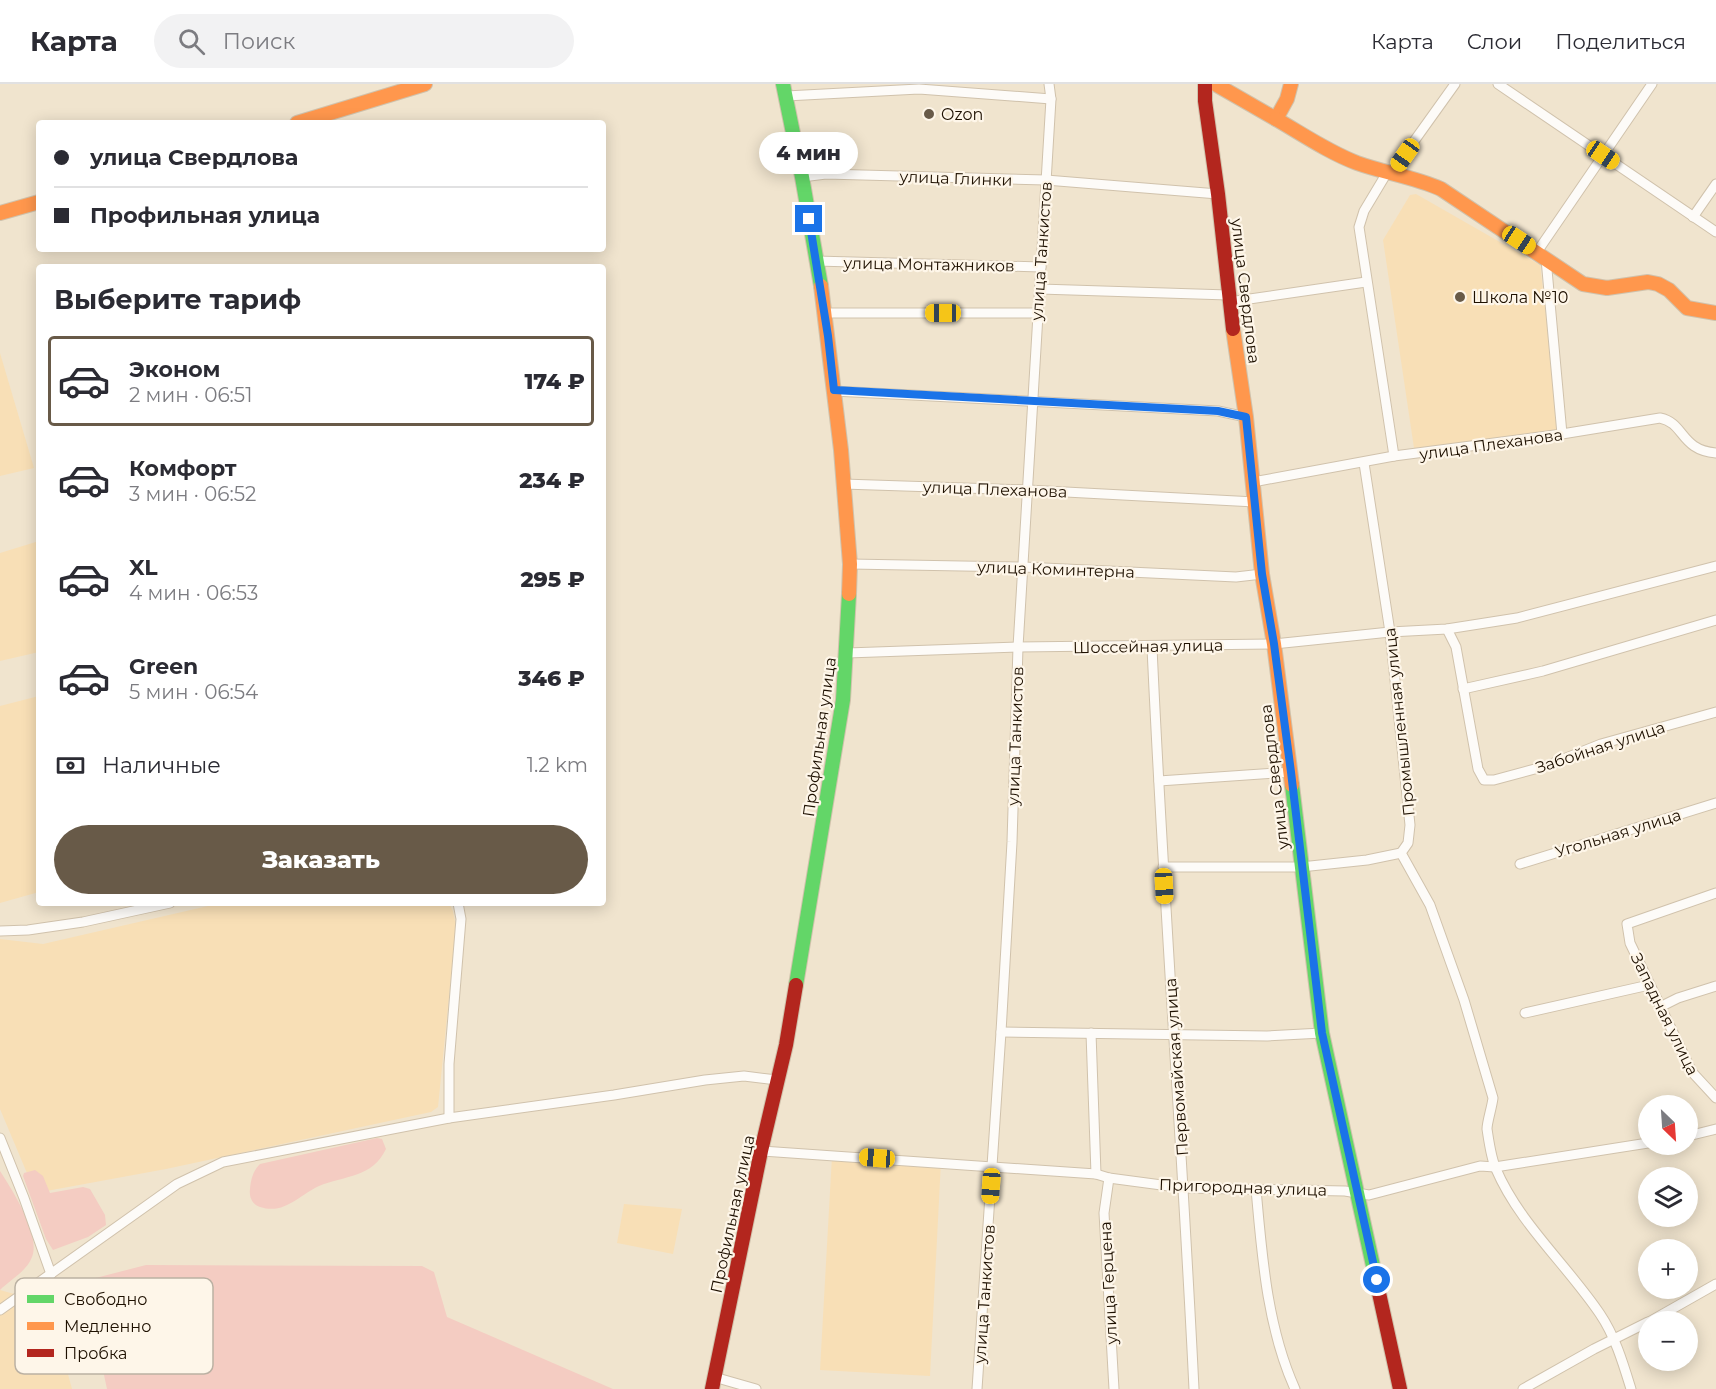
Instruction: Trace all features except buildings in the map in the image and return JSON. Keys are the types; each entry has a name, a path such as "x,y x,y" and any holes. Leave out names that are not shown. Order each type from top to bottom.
{"main road":[{"path":"307,120 425,84"},
{"name":"улица Свердлова","path":"1205,84 1205,101 1218,194 1228,298 1246,417 1262,574 1291,772 1322,1033 1400,1389"},
{"path":"1215,84 1347,158 1426,181 1441,189 1583,284 1607,288 1648,282 1658,284 1669,290 1687,308 1694,311 1716,312"},
{"path":"1276,119 1287,99 1291,84"},
{"name":"Профильная улица","path":"713,1383 761,1151 786,1046 840,724 847,652 850,564 834,390 825,313 802,177 784,90"},
{"path":"0,213 36,203"}],"street":[{"name":"улица Танкистов","path":"977,1389 1012,842 1018,647 1051,99 1049,84"},
{"path":"1394,456 1359,227 1361,219 1390,172 1455,84"},
{"path":"1498,84 1716,232"},
{"path":"1562,434 1541,255 1603,155 1652,84"},
{"path":"784,90 919,87 1051,99"},
{"name":"улица Глинки","path":"802,177 826,174 1046,180 1218,194"},
{"path":"1693,217 1716,184"},
{"name":"улица Монтажников","path":"816,261 1041,267"},
{"path":"1040,289 1228,298 1366,282"},
{"path":"825,313 1038,313"},
{"path":"834,390 1218,411 1246,417"},
{"name":"улица Плеханова","path":"1253,482 1394,456 1562,434 1660,418 1668,420 1696,449 1716,453"},
{"name":"Промышленная улица","path":"1364,463 1390,632 1410,825 1408,843 1401,853"},
{"name":"улица Плеханова","path":"843,484 1028,490 1255,502"},
{"name":"улица Коминтерна","path":"850,564 1023,567 1236,577 1262,574"},
{"name":"Шоссейная улица","path":"847,652 1274,644 1390,632 1447,629 1524,616 1716,566"},
{"path":"1447,629 1456,647 1463,689 1543,671 1716,620"},
{"name":"Первомайская улица","path":"1152,646 1194,1389"},
{"name":"Забойная улица","path":"1463,689 1478,769 1484,780 1494,780 1546,766 1601,744 1716,712"},
{"path":"1159,781 1291,772"},
{"name":"Угольная улица","path":"1520,864 1716,803"},
{"path":"1163,867 1301,867 1367,860 1401,853 1430,905 1464,1000 1493,1098 1492,1112 1487,1126 1495,1167 1504,1186 1539,1237 1601,1315 1614,1340 1631,1389"},
{"name":"Западная улица","path":"1716,893 1627,924 1630,943 1692,1072 1716,1098"},
{"path":"0,931 28,930 83,922 156,906"},
{"path":"448,1118 449,1064 461,919 459,906"},
{"path":"1525,1013 1649,985"},
{"path":"1660,1007 1678,998 1716,986"},
{"path":"1001,1032 1267,1036 1322,1033"},
{"path":"1091,1033 1096,1174"},
{"path":"45,1278 177,1184 223,1162 448,1118 705,1080 744,1076 777,1080"},
{"path":"1698,1134 1716,1129"},
{"path":"0,1138 51,1274"},
{"name":"Пригородная улица","path":"761,1151 1096,1174 1109,1178 1184,1188 1345,1191 1369,1195 1480,1166 1495,1167 1638,1145"},
{"name":"улица Герцена","path":"1109,1178 1104,1214 1114,1389"},
{"path":"1256,1189 1269,1309 1295,1389"},
{"path":"1668,1311 1716,1284"},
{"path":"0,1310 15,1299"},
{"path":"1522,1389 1638,1328"},
{"path":"713,1383 756,1389"}],"shaded area":[{"path":"1416,194 1540,265 1560,431 1414,448 1383,240 1410,195"},
{"path":"0,353 34,468 0,476"},
{"path":"36,542 36,653 0,661 0,553"},
{"path":"36,697 36,893 0,903 0,706"},
{"path":"208,906 450,906 456,927 438,1107 431,1112 166,1169 41,1192 32,1185 0,1109 0,939 43,944"},
{"path":"377,1138 382,1139 386,1149 366,1171 319,1186 291,1203 277,1208 260,1207 252,1200 250,1192 252,1179 260,1164"},
{"path":"832,1156 941,1161 930,1376 820,1370"},
{"path":"35,1170 43,1176 50,1193 83,1187 90,1189 105,1215 106,1225 88,1237 53,1250 46,1239 23,1176 24,1173"},
{"path":"0,1171 24,1212 34,1247 30,1262 0,1290"},
{"path":"624,1204 682,1209 673,1254 617,1243"},
{"path":"146,1265 422,1266 434,1272 447,1317 613,1389 107,1389 104,1374 213,1374 213,1278 96,1278"},
{"path":"0,1290 15,1294 15,1374 68,1374 72,1389 0,1389"}],"traffic: fast":[{"path":"783,84 821,286"},
{"path":"796,985 843,700 849,594"},
{"path":"1292,785 1322,1033 1379,1293"}],"traffic: slow":[{"path":"307,120 425,84"},
{"path":"1215,84 1276,119 1287,99 1291,84"},
{"path":"1276,119 1346,159 1441,189 1583,284 1607,288 1648,282 1658,284 1669,290 1687,308 1716,313"},
{"path":"0,213 36,203"},
{"path":"821,286 841,450 850,564 849,594"},
{"path":"1233,329 1246,417 1262,574 1274,644 1292,785"}],"traffic: jam":[{"path":"1205,84 1205,101 1233,329"},
{"path":"712,1389 761,1151 786,1045 796,985"},
{"path":"1379,1293 1400,1389"}],"place":[{"name":"Ozon","path":"929,114"},
{"name":"Школа №10","path":"1460,297"}],"route":[{"path":"809,219 828,336 834,390 1218,411 1246,417 1262,574 1291,772 1322,1033 1377,1280"}]}
